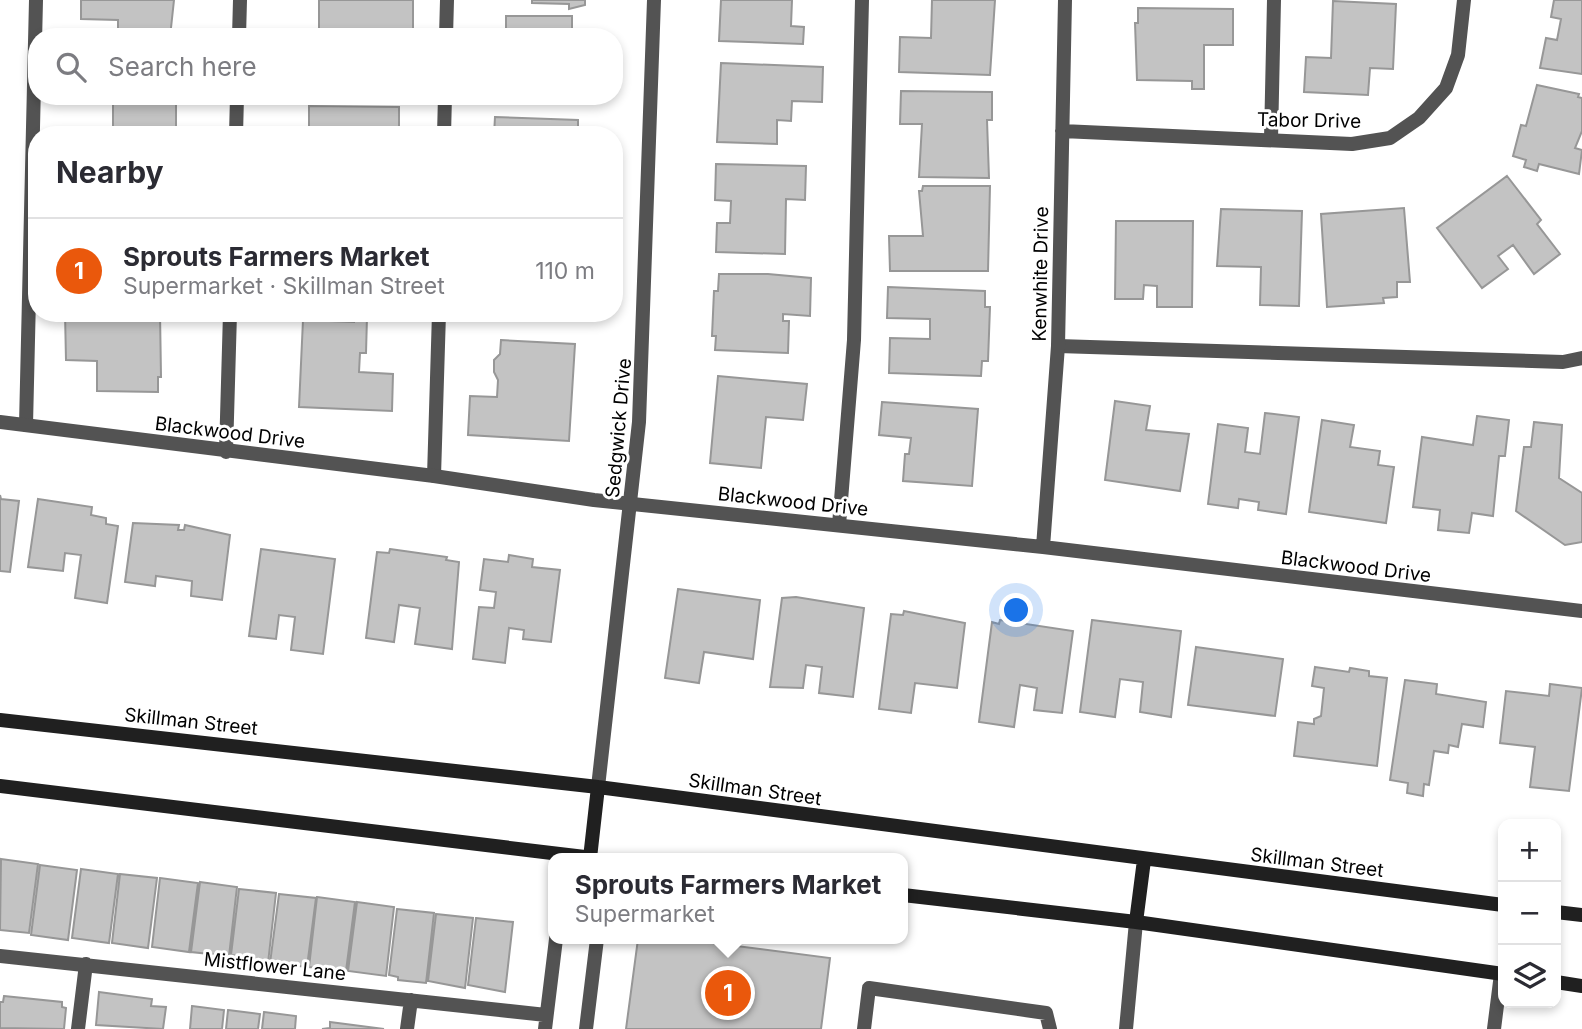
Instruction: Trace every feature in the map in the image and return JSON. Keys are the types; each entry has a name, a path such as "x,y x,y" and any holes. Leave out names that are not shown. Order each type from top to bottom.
{"main road":[{"name":"Skillman Street","path":"0,720 598,787 1498,904"},
{"path":"0,786 550,853"},
{"name":"Sedgwick Drive","path":"591,853 598,787"},
{"path":"1136,922 1144,860"},
{"path":"908,896 1136,922 1498,973"},
{"path":"1561,913 1582,915"},
{"path":"1561,983 1582,986"}],"street":[{"path":"35,28 36,0"},
{"path":"239,28 240,0"},
{"path":"446,28 447,0"},
{"name":"Sedgwick Drive","path":"598,787 631,504 644,341 654,0"},
{"path":"839,525 854,340 862,0"},
{"name":"Kenwhite Drive","path":"1043,547 1058,346 1065,0"},
{"path":"1271,139 1274,0"},
{"name":"Tabor Drive","path":"1062,131 1352,144 1390,138 1419,118 1446,88 1458,55 1464,0"},
{"path":"33,126 34,105"},
{"path":"236,126 237,105"},
{"path":"444,126 445,105"},
{"path":"26,425 28,322"},
{"path":"226,452 230,322"},
{"path":"434,476 439,322"},
{"path":"1058,346 1563,362 1582,358"},
{"name":"Blackwood Drive","path":"0,422 434,476 631,504 1043,547 1582,611"},
{"path":"1127,1029 1136,922"},
{"path":"545,1022 555,944"},
{"path":"586,1029 596,944"},
{"name":"Mistflower Lane","path":"0,956 411,1000 545,1022"},
{"path":"78,1029 86,964"},
{"path":"864,1029 869,988 1046,1013 1050,1029"},
{"path":"407,1029 411,1000"},
{"path":"1494,1029 1498,1002"}],"building":[{"path":"81,0 174,0 171,28 118,28 118,20 81,19"},
{"path":"319,0 413,0 413,28 319,28"},
{"path":"532,0 585,0 585,5 569,9 569,4 532,3"},
{"path":"721,0 792,0 791,26 804,27 803,44 719,41"},
{"path":"932,0 995,0 990,75 899,72 900,37 931,38"},
{"path":"1554,0 1582,0 1582,74 1540,68 1546,38 1557,40 1561,19 1551,17"},
{"path":"1333,1 1396,4 1393,69 1370,68 1368,95 1304,92 1306,57 1331,58"},
{"path":"1138,8 1233,9 1233,45 1204,45 1204,89 1192,89 1192,81 1137,80 1135,23 1138,23"},
{"path":"506,16 572,16 572,28 506,28"},
{"path":"721,63 823,67 822,102 792,101 791,121 777,120 777,144 717,142"},
{"path":"1537,85 1579,94 1578,97 1582,98 1582,131 1575,148 1582,150 1579,174 1539,164 1537,171 1524,167 1526,160 1513,156 1521,125 1526,126"},
{"path":"901,91 992,92 992,120 987,120 989,178 919,177 922,124 900,124"},
{"path":"113,105 176,105 176,126 113,126"},
{"path":"309,106 399,107 399,126 309,126"},
{"path":"495,117 578,120 578,126 494,126"},
{"path":"716,164 806,166 805,200 786,199 785,254 716,252 717,223 730,223 731,201 715,200"},
{"path":"1507,176 1541,220 1537,224 1560,254 1534,274 1513,245 1498,256 1508,269 1482,288 1437,228"},
{"path":"923,186 990,186 988,271 890,271 889,236 923,236 919,191 922,191"},
{"path":"1404,208 1410,282 1397,282 1397,297 1383,298 1384,303 1327,307 1321,214"},
{"path":"1221,209 1302,211 1299,306 1260,305 1261,267 1217,266"},
{"path":"1116,221 1193,221 1192,307 1157,307 1157,286 1144,285 1143,299 1115,299"},
{"path":"719,274 768,274 811,278 810,316 783,314 783,321 789,321 788,353 715,350 716,336 712,336 714,291 718,291"},
{"path":"888,287 985,291 985,307 990,307 988,361 982,361 981,376 889,373 890,338 930,339 930,319 887,318"},
{"path":"65,322 160,322 161,377 158,377 158,392 97,391 97,361 66,360"},
{"path":"303,322 367,322 366,353 360,353 359,372 393,374 392,411 299,407"},
{"path":"501,340 575,344 569,441 468,435 470,396 497,397 498,380 494,372 494,360 500,354"},
{"path":"718,376 807,384 803,420 766,417 761,468 710,463"},
{"path":"1115,401 1150,406 1146,430 1189,434 1180,491 1105,480"},
{"path":"882,402 978,409 972,486 903,481 905,454 909,454 911,438 879,435"},
{"path":"1265,413 1299,417 1286,514 1258,510 1259,502 1239,499 1238,508 1208,504 1218,424 1248,428 1245,452 1260,454"},
{"path":"1477,416 1509,420 1505,456 1499,456 1493,516 1472,513 1469,533 1438,530 1440,510 1413,507 1422,437 1473,445"},
{"path":"1322,420 1354,425 1350,447 1380,451 1378,465 1394,467 1386,523 1309,512"},
{"path":"1534,422 1562,425 1559,478 1582,493 1582,542 1565,545 1516,511 1524,447 1531,447"},
{"path":"0,495 1,499 19,501 10,572 0,571"},
{"path":"38,499 92,507 91,515 106,518 106,524 118,526 107,603 75,598 81,555 65,553 63,571 28,567"},
{"path":"133,523 179,525 178,530 184,530 185,525 230,535 222,600 191,596 192,581 156,576 155,586 125,582"},
{"path":"261,549 335,559 323,654 291,650 295,617 279,615 276,639 249,636"},
{"path":"390,549 447,557 446,560 459,562 452,649 415,644 420,608 399,605 394,642 366,638 377,552 389,553"},
{"path":"509,555 533,559 532,567 560,570 551,642 523,639 524,630 509,628 505,663 473,659 479,607 494,608 496,592 480,590 484,559 508,562"},
{"path":"678,589 760,600 753,659 704,652 699,683 665,678"},
{"path":"796,597 864,608 853,697 819,693 822,667 806,665 803,688 770,687 782,598"},
{"path":"904,611 965,623 957,688 915,683 911,713 879,709 891,614 903,615"},
{"path":"1000,620 1073,631 1062,713 1034,710 1037,688 1020,685 1014,727 979,722 992,622 999,624"},
{"path":"1092,620 1181,631 1171,717 1140,712 1143,682 1120,679 1115,717 1080,712"},
{"path":"1196,647 1283,659 1275,716 1188,705"},
{"path":"1315,667 1349,672 1350,668 1369,671 1369,676 1387,678 1377,766 1294,756 1298,722 1314,724 1314,719 1321,716 1324,688 1312,686"},
{"path":"1405,680 1437,684 1436,694 1486,702 1483,727 1462,724 1458,747 1449,745 1448,753 1434,751 1429,785 1424,784 1423,796 1407,793 1408,783 1390,780"},
{"path":"1550,684 1582,688 1569,791 1530,787 1535,747 1500,743 1506,691 1549,696"},
{"path":"1,859 38,864 29,933 0,930"},
{"path":"40,865 77,870 68,940 31,935"},
{"path":"81,869 118,874 109,943 72,938"},
{"path":"120,874 157,878 148,948 112,943"},
{"path":"160,878 198,883 189,952 152,947"},
{"path":"200,882 237,887 229,956 191,952"},
{"path":"239,889 276,893 268,963 239,960 239,956 231,955"},
{"path":"279,894 316,898 307,967 270,963"},
{"path":"317,897 355,902 346,971 309,967"},
{"path":"357,902 394,907 386,976 348,971"},
{"path":"397,909 434,913 426,983 398,980 398,977 389,975"},
{"path":"436,914 473,918 465,988 428,981"},
{"path":"476,918 513,922 505,992 468,985"},
{"path":"637,944 720,944 830,958 821,1029 626,1029"},
{"path":"99,992 152,999 151,1006 166,1007 163,1029 96,1025"},
{"path":"4,996 62,1002 62,1007 66,1008 64,1029 0,1028 0,1002 3,1002"},
{"path":"192,1006 224,1010 222,1029 190,1029"},
{"path":"228,1010 260,1014 258,1029 226,1029"},
{"path":"264,1012 296,1016 295,1029 262,1029"},
{"path":"330,1022 384,1029 322,1029 330,1028"}],"place":[{"name":"Sprouts Farmers Market","path":"728,993"}]}
